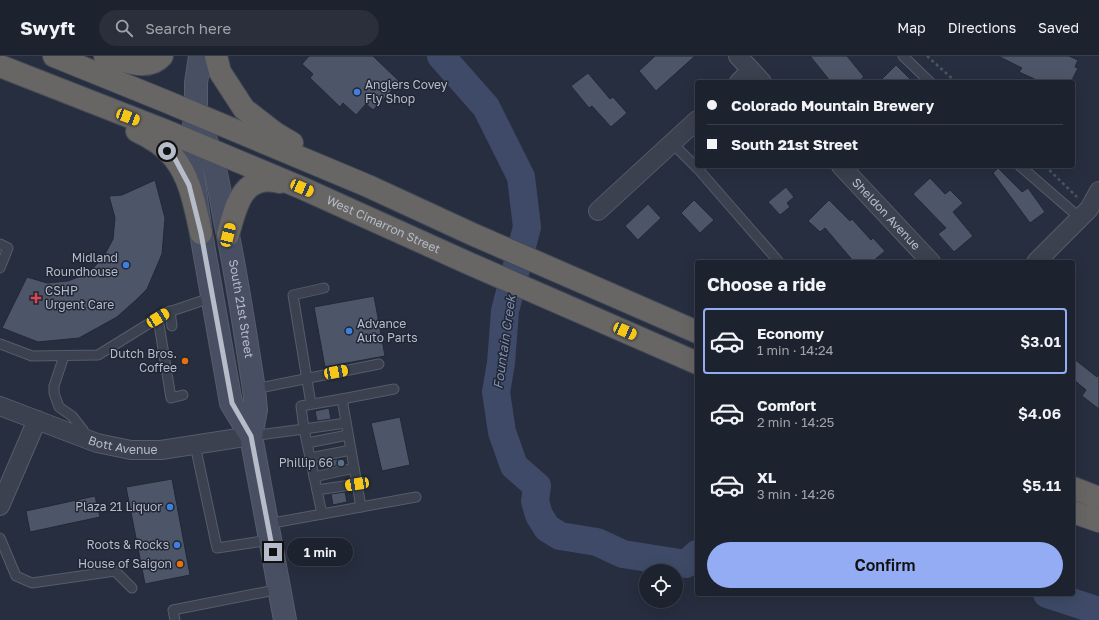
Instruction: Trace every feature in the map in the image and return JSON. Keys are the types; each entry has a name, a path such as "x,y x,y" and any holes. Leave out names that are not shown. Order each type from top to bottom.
{"highway":[{"path":"54,56 349,178 472,234 695,331"},
{"path":"105,56 135,64 145,65 159,59 162,56"},
{"path":"216,56 220,72 244,109 275,133 349,178"},
{"name":"West Cimarron Street","path":"0,66 166,131 302,188 468,263 695,362"},
{"path":"43,83 147,136 174,157 189,185 201,233"},
{"path":"228,235 234,212 241,197 252,183 264,180 273,180 302,188"},
{"path":"1075,489 1099,498"},
{"path":"1075,513 1099,521"}],"main road":[{"name":"South 21st Street","path":"200,56 196,83 196,114 201,146 228,235 254,389 256,410 251,436"},
{"name":"South 21st Street","path":"201,146 192,169 201,233 232,403 251,436 285,620"}],"street":[{"path":"738,56 751,78"},
{"path":"598,211 695,122"},
{"name":"Sheldon Avenue","path":"843,168 929,260"},
{"path":"1038,260 1093,202"},
{"name":"Bott Avenue","path":"0,406 97,443 131,450 161,450 251,436"},
{"path":"0,506 37,420"}],"lane":[{"path":"903,56 928,80"},
{"path":"672,143 695,166"},
{"path":"697,168 777,260"},
{"path":"1024,168 1093,202"},
{"path":"0,244 8,248 0,268"},
{"path":"311,404 293,295 324,288"},
{"path":"0,344 32,356 98,355 170,311 213,297"},
{"path":"170,311 172,326"},
{"path":"158,318 171,398 183,395"},
{"path":"64,356 54,386 54,393 59,407 72,416 83,430 86,439"},
{"path":"254,389 379,364"},
{"path":"322,514 304,429 301,406 394,389"},
{"path":"342,399 361,508"},
{"path":"251,436 346,423"},
{"path":"307,443 348,435"},
{"path":"195,445 217,548 322,514 416,497"},
{"path":"310,458 351,450"},
{"path":"314,477 354,468"},
{"path":"317,490 357,484"},
{"path":"0,538 16,576 32,583 115,571 132,588"},
{"path":"175,620 173,610 280,589"}],"path":[{"path":"927,56 954,80"},
{"path":"1048,168 1093,202"}],"building":[{"name":"Anglers Covey Fly Shop","path":"309,56 373,56 400,82 373,110 366,104 356,115 343,103 340,107 310,78 313,74 302,64"},
{"path":"655,56 695,56 656,91 639,71"},
{"path":"810,56 847,56 864,77 860,80 829,80"},
{"path":"998,56 1069,56 1078,60 1075,67 1078,68 1072,80 1037,80 1019,72 1022,68"},
{"path":"896,65 911,80 881,80"},
{"path":"588,73 610,99 613,97 627,113 611,127 592,106 589,108 571,86"},
{"path":"998,168 1022,192 1028,188 1045,212 1030,223 993,173"},
{"path":"930,178 945,194 950,190 963,203 953,212 973,236 954,252 938,234 946,228 913,194"},
{"name":"Midland Roundhouse","path":"155,180 165,218 162,254 147,289 136,300 117,317 79,338 38,342 2,328 27,277 47,283 68,281 88,273 103,258 113,239 115,218 109,196 122,195"},
{"path":"786,187 794,197 787,203 790,207 780,215 768,202"},
{"path":"694,200 714,220 700,233 681,213"},
{"path":"829,200 850,221 852,219 871,240 873,238 885,251 874,260 852,260 825,228 820,232 808,221"},
{"path":"648,204 661,218 638,240 625,226"},
{"name":"Advance Auto Parts","path":"374,296 385,356 325,367 314,307"},
{"path":"1075,360 1097,377 1099,375 1099,409 1082,396 1086,390 1075,381"},
{"path":"329,408 331,419 317,421 315,411"},
{"path":"400,417 410,465 382,471 371,423"},
{"path":"338,459 340,465 326,468 325,461"},
{"path":"172,479 190,575 145,584 126,487"},
{"path":"345,492 347,502 333,505 331,494"},
{"path":"95,496 100,517 30,532 26,511"}],"waterway":[{"name":"Fountain Creek","path":"441,56 486,107 521,177 527,227 505,311 501,363 496,392 502,432 514,466 537,486 535,501 539,515 547,528 560,536 597,542 623,554 686,564 695,556"},
{"name":"Fountain Creek","path":"1053,596 1099,611"}],"place":[{"name":"Anglers Covey Fly Shop","path":"357,92"},
{"name":"Midland Roundhouse","path":"126,265"},
{"name":"CSHP Urgent Care","path":"36,298"},
{"name":"Advance Auto Parts","path":"349,331"},
{"name":"Dutch Bros. Coffee","path":"185,361"},
{"name":"Phillip 66","path":"341,463"},
{"name":"Plaza 21 Liquor","path":"170,507"},
{"name":"Roots & Rocks","path":"177,545"},
{"name":"House of Saigon","path":"180,564"}],"route":[{"path":"167,151 174,157 189,185 201,233 232,403 251,436 273,552"}]}
